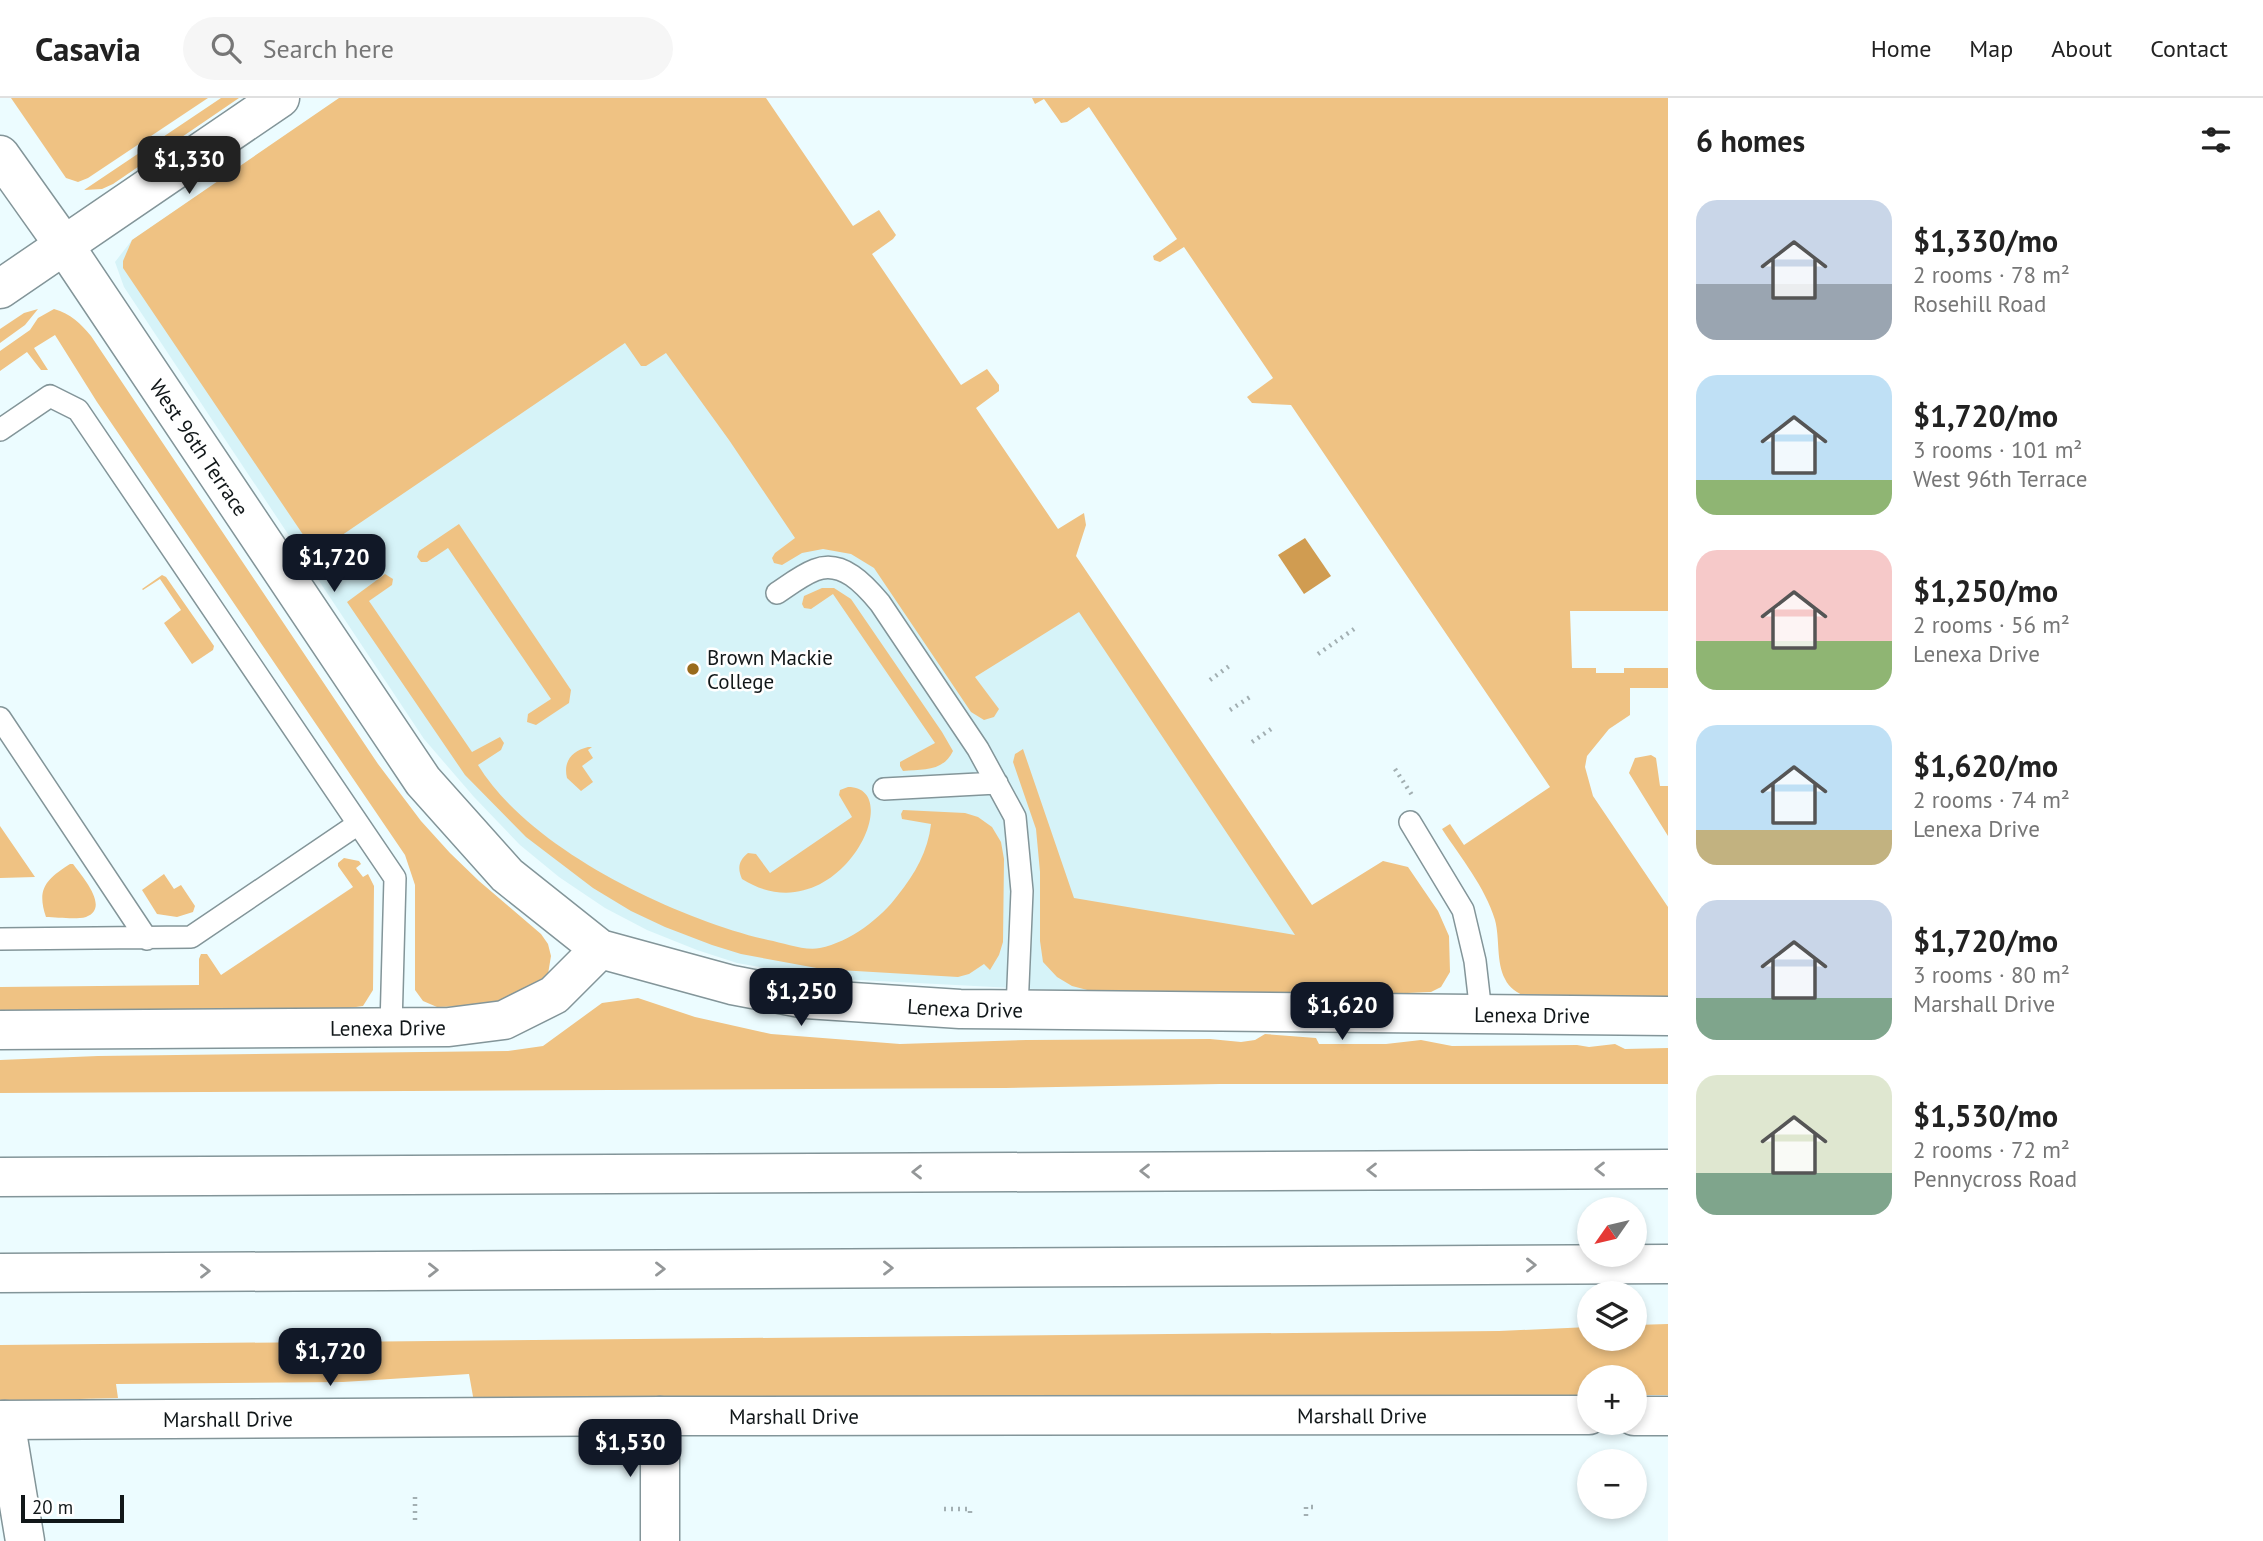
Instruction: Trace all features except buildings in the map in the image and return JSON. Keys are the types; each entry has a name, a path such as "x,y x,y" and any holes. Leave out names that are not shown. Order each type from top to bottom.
{"main road":[{"path":"0,289 280,98"},
{"name":"West 96th Terrace","path":"0,155 64,245 423,781 507,875 600,949"},
{"name":"Lenexa Drive","path":"0,1030 449,1027 505,1020 554,995 600,949 732,985 806,999 960,1009 1668,1016"},
{"path":"0,1177 1668,1169"},
{"path":"0,1273 1668,1264"},
{"path":"0,1298 137,1272"},
{"path":"660,1416 660,1541"},
{"name":"Marshall Drive","path":"3,1420 660,1416 1577,1416"},
{"path":"1647,1416 1668,1416"},
{"path":"3,1420 25,1541"}],"lane":[{"path":"0,430 50,396 78,410 395,878 391,1027"},
{"path":"777,593 817,569 832,568 847,572 866,586 978,749 1015,817 1022,891 1017,1009"},
{"path":"0,718 147,939"},
{"path":"884,789 997,783"},
{"path":"1410,822 1463,910 1475,961 1482,1013"},
{"path":"0,939 191,937 358,824"}],"path":[{"path":"1318,654 1354,629"},
{"path":"1210,680 1232,664"},
{"path":"1230,710 1253,695"},
{"path":"1252,743 1275,727"},
{"path":"1395,769 1412,795"},
{"path":"415,1494 415,1520"},
{"path":"1306,1516 1306,1507 1314,1507"},
{"path":"944,1509 970,1509 970,1516"}],"shaded area":[{"path":"11,98 208,98 78,182 66,178"},
{"path":"221,98 239,98 113,184 102,189 84,190"},
{"path":"339,98 766,98 853,226 879,210 896,235 872,254 961,385 987,369 999,385 999,391 976,408 1058,529 1084,513 1086,525 1076,556 1312,905 1383,861 1408,867 1438,911 1449,936 1450,972 1441,987 1431,992 1360,995 1095,992 1072,986 1057,977 1043,962 1036,829 1013,762 1015,754 1023,749 1074,898 1295,935 1079,612 975,677 999,709 994,717 984,720 971,712 874,568 851,554 823,549 802,553 782,565 774,563 772,558 775,553 795,538 666,353 646,366 641,366 625,343 323,548 317,548 308,542 123,268 123,261 132,240"},
{"path":"341,98 747,98 1356,995 1092,992 821,978 737,963 647,930 605,908 559,877 520,845 424,739 124,287 115,262 132,240"},
{"path":"1032,98 1668,98 1668,611 1570,611 1572,668 1596,668 1596,673 1624,673 1624,668 1668,668 1668,688 1630,688 1630,715 1609,729 1587,756 1585,767 1593,796 1668,907 1668,1000 1531,999 1507,983 1500,965 1491,908 1472,873 1442,829 1450,824 1464,845 1550,787 1291,405 1252,403 1247,397 1273,378 1184,247 1160,262 1154,260 1153,256 1177,239 1089,107 1067,122 1061,123 1044,99 1035,104"},
{"path":"38,309 25,325 0,343 0,329 24,313"},
{"path":"54,309 75,320 91,336 378,764 421,821 479,881 541,934 548,944 551,956 548,974 541,987 508,1005 437,1007 423,1001 415,990 415,885 405,855 97,402 55,335 34,348 48,370 41,370 27,352 0,371 0,351 30,330 38,318"},
{"path":"459,524 571,690 569,703 536,725 527,722 528,714 551,699 448,548 427,562 421,562 417,557 419,551"},
{"path":"1305,538 1331,576 1304,594 1278,555"},
{"path":"385,574 393,579 392,585 369,601 472,752 500,737 504,743 501,750 478,765 501,796 532,825 567,851 607,876 690,915 731,930 814,949 831,945 864,928 891,904 910,879 924,853 931,824 902,819 903,810 965,813 978,817 992,827 1001,842 1004,859 1003,942 990,970 984,964 969,974 958,977 822,969 741,954 665,927 631,911 593,888 526,837 465,775 347,602"},
{"path":"162,575 214,646 213,650 192,664 164,623 181,610 160,579 142,589"},
{"path":"822,588 834,588 851,599 953,751 944,763 932,768 903,771 900,762 935,743 833,594 811,609 804,608 804,596"},
{"path":"592,747 588,750 593,758 582,766 593,782 581,791 567,778 566,767 573,754"},
{"path":"1651,755 1656,758 1660,786 1668,786 1668,836 1629,773 1635,758"},
{"path":"848,787 865,793 871,810 866,832 853,855 833,876 807,890 776,892 742,879 740,864 748,853 756,854 770,873 852,817 839,795 840,790"},
{"path":"0,826 35,877 0,878"},
{"path":"344,858 359,861 361,864 356,868 363,877 368,874 374,886 373,990 363,1006 342,1009 0,1018 0,987 199,985 201,954 207,954 221,975 353,887 338,866"},
{"path":"73,864 92,891 96,906 93,913 82,918 46,917 43,891 55,875"},
{"path":"164,874 174,889 181,885 195,906 193,912 177,917 157,914 142,890"},
{"path":"638,998 695,1017 771,1034 900,1044 1027,1040 1210,1039 1241,1042 1255,1040 1265,1034 1316,1038 1319,1044 1386,1044 1421,1040 1452,1046 1589,1047 1615,1044 1625,1049 1668,1048 1668,1084 1220,1084 1005,1088 0,1093 0,1060 98,1056 508,1051 543,1046 602,1003"},
{"path":"1668,1324 1668,1395 1647,1395 1647,1365 1577,1365 1577,1395 474,1402 469,1374 343,1382 116,1384 118,1398 0,1401 0,1345 1499,1331 1577,1328 1577,1351 1647,1351 1647,1325"}],"place":[{"name":"Brown Mackie College","path":"693,669"}]}
